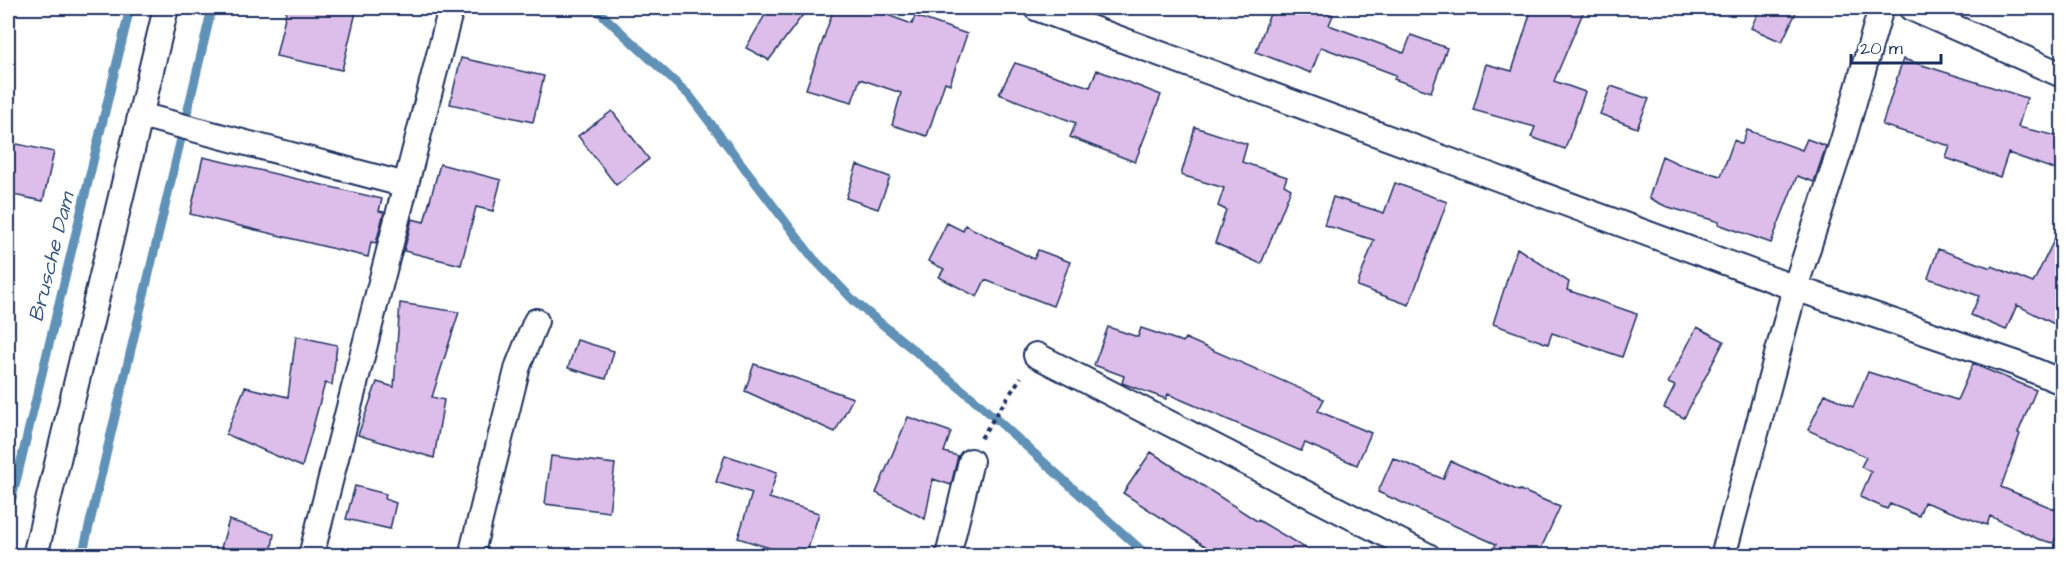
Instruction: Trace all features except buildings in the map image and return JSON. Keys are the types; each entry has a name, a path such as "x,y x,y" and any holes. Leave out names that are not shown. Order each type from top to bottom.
{"street":[{"path":"35,555 166,8"},
{"path":"311,555 451,8"},
{"path":"1036,8 1795,288 2018,364 2062,382"},
{"path":"1723,555 1795,288 1843,140 1881,8"},
{"path":"1911,8 2062,75"},
{"path":"140,115 406,185"},
{"path":"471,555 518,366 537,321"},
{"path":"1036,356 1428,555"},
{"path":"948,555 971,461"}],"path":[{"path":"983,434 1010,394"}],"waterway":[{"name":"Brusche Dam","path":"8,515 130,8"},
{"path":"82,556 212,8"},
{"path":"595,8 689,95 813,258 855,302 976,401 1148,556"}]}
